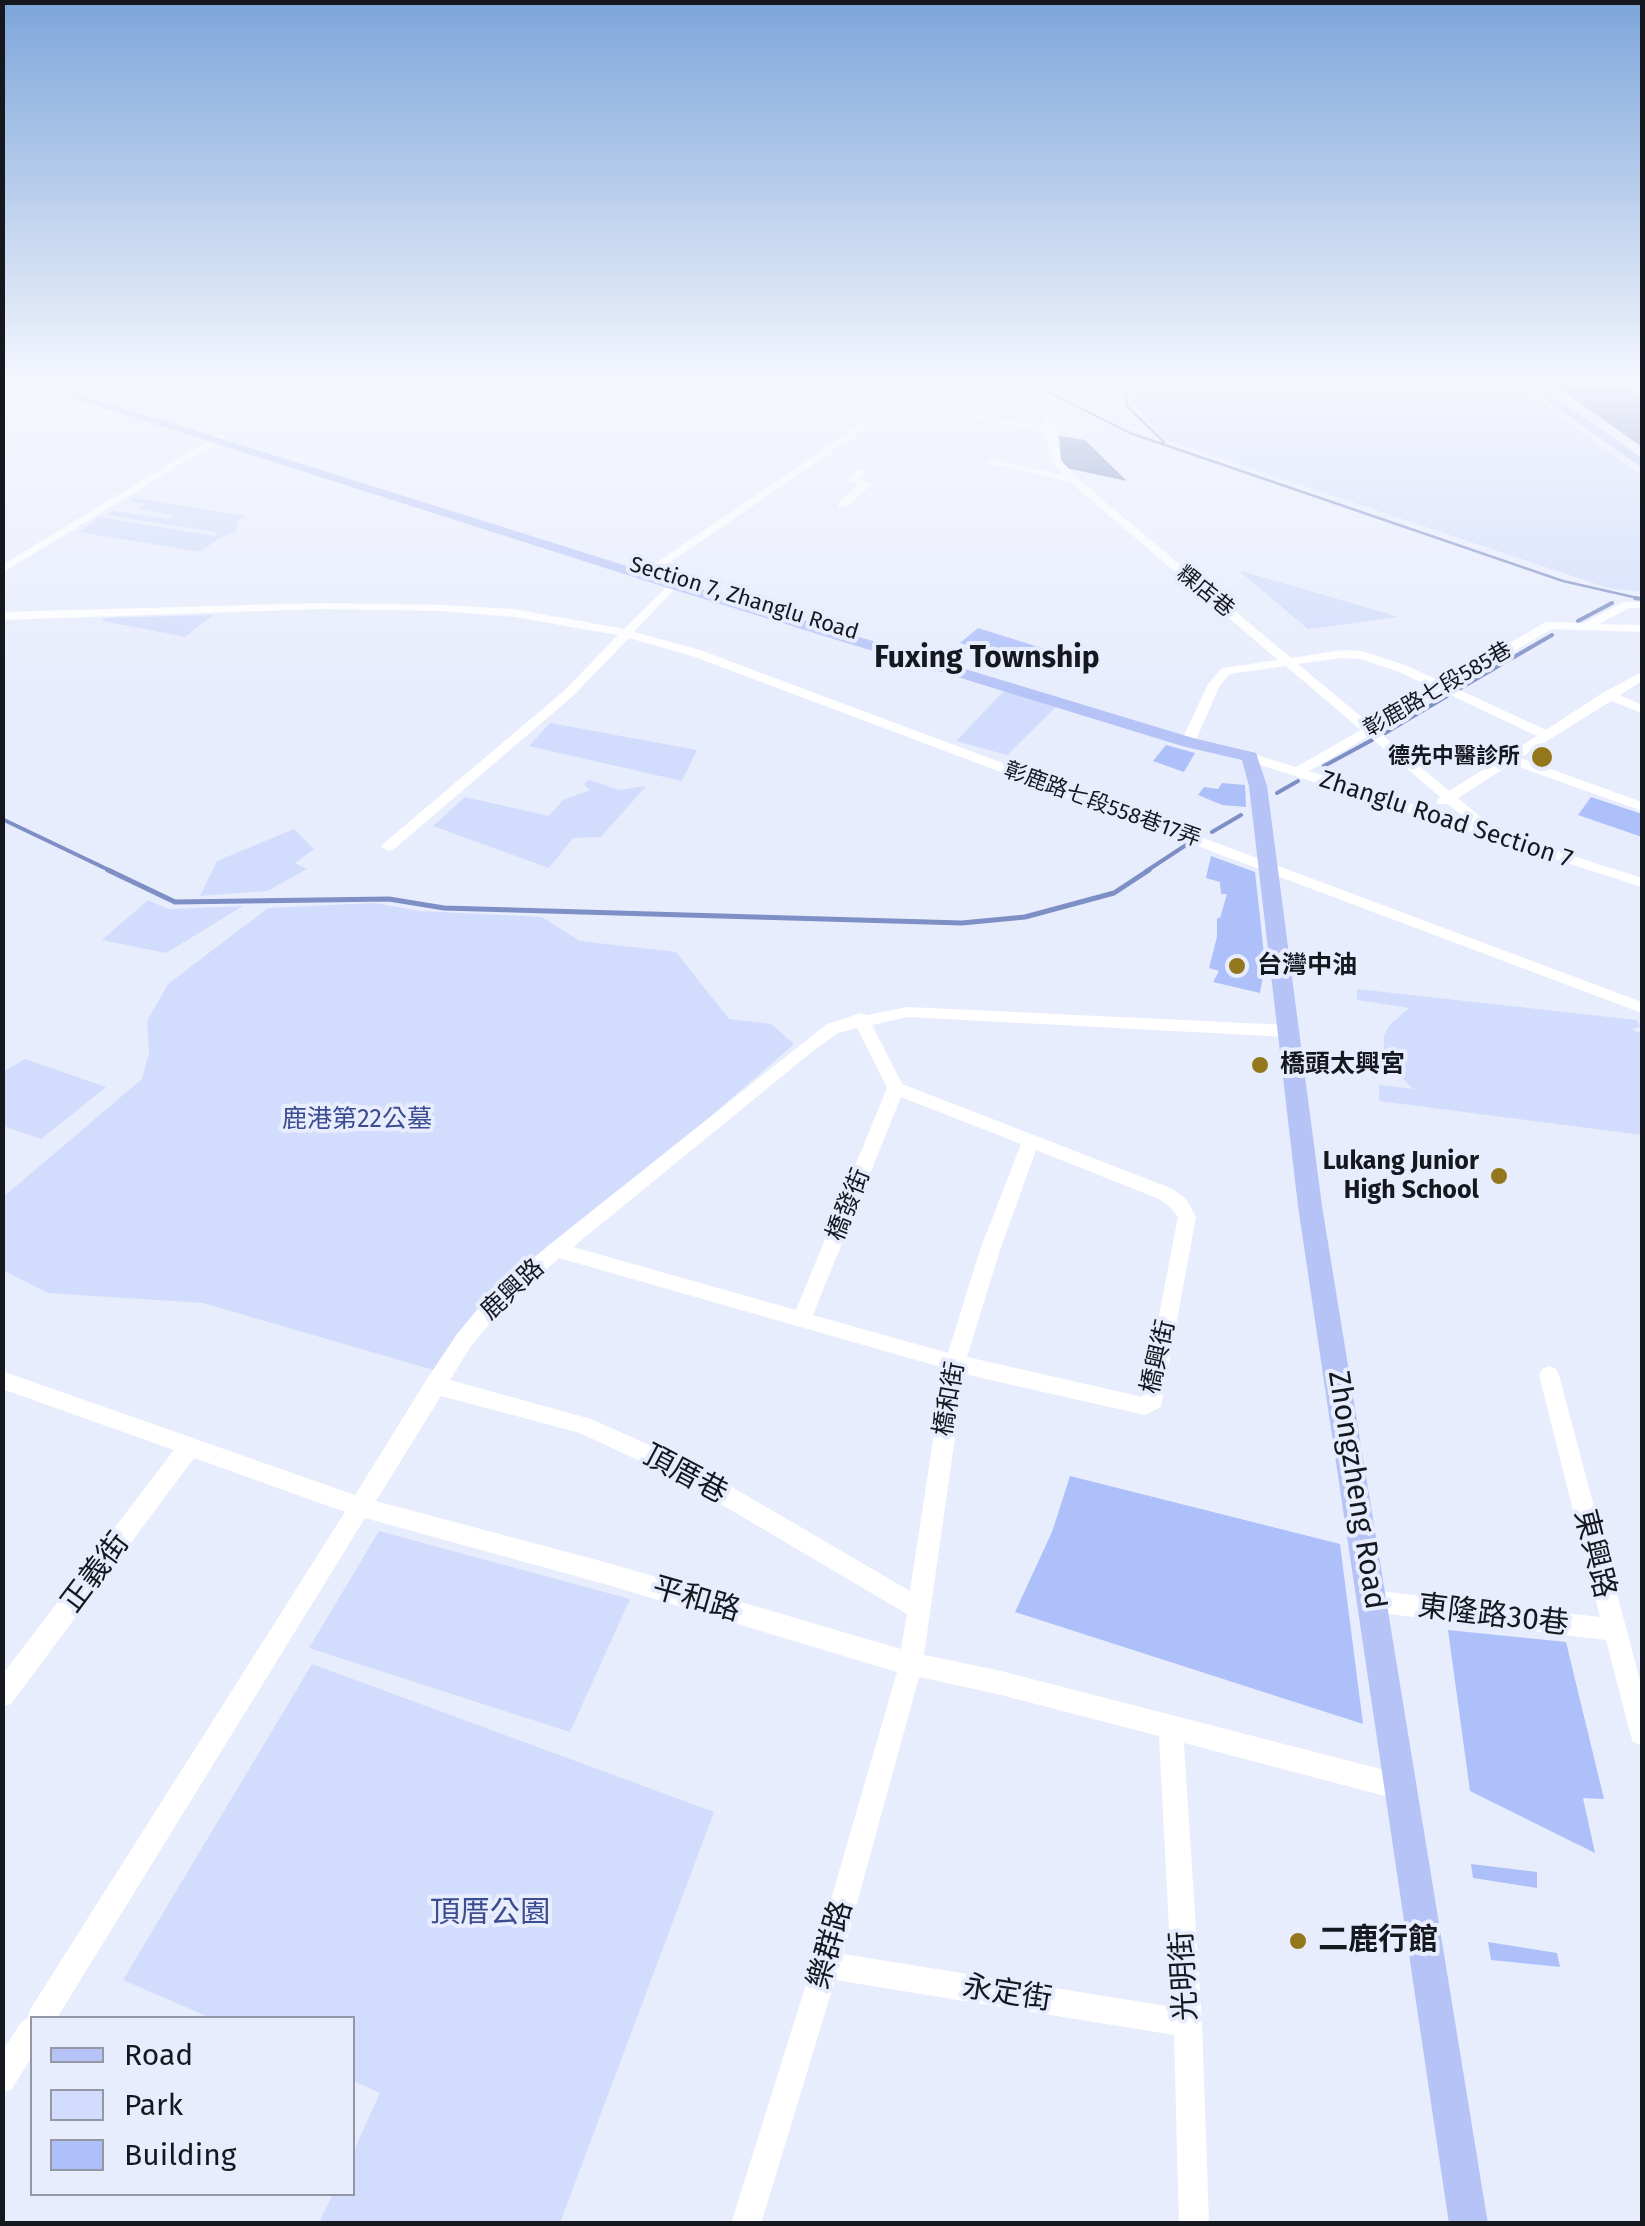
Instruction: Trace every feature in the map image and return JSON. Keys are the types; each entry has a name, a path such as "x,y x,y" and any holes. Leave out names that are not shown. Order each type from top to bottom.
{"main road":[{"name":"Section 7, Zhanglu Road","path":"379,489 1250,756"},
{"name":"Zhongzheng Road","path":"1250,756 1258,786 1310,1206 1468,2224"}],"street":[{"path":"2,570 135,489"},
{"path":"646,573 770,489"},
{"path":"842,506 861,489"},
{"name":"粿店巷","path":"1083,489 1492,834"},
{"path":"388,847 569,693 676,582"},
{"path":"1583,627 1627,604 1642,603"},
{"name":"彰鹿路七段558巷17弄","path":"2,616 321,606 442,608 528,615 626,633 696,653 821,699 1642,1008"},
{"name":"彰鹿路七段585巷","path":"1298,772 1550,625 1583,627"},
{"path":"1583,627 1642,629"},
{"path":"1190,738 1218,677 1226,671 1361,655 1401,668 1546,735"},
{"path":"1426,813 1642,676"},
{"path":"1608,695 1642,709"},
{"name":"Zhanglu Road Section 7","path":"1250,756 1642,882"},
{"path":"1509,759 1642,807"},
{"name":"鹿興路","path":"41,2016 464,1340 493,1305 556,1250 807,1047 833,1028 908,1012 1288,1031"},
{"path":"861,1019 896,1088"},
{"name":"橋興街","path":"556,1250 955,1364 1145,1406 1154,1401 1187,1218 1166,1194 896,1088"},
{"name":"橋發街","path":"800,1320 896,1088"},
{"name":"橋和街","path":"911,1664 955,1364 990,1250 1030,1143"},
{"name":"東興路","path":"1549,1375 1642,1733"},
{"name":"平和路","path":"2,1380 357,1506 608,1574 911,1664 996,1682 1400,1787"},
{"name":"頂厝巷","path":"434,1385 584,1425 688,1473 918,1608"},
{"name":"正義街","path":"2,1695 188,1449"},
{"name":"東隆路30巷","path":"1372,1602 1614,1630"},
{"name":"樂群路","path":"746,2224 826,1965 911,1664"},
{"name":"光明街","path":"1170,1728 1188,2023 1194,2224"},
{"name":"永定街","path":"826,1965 1188,2023"},
{"path":"2,2079 30,2034"}],"green space":[{"path":"1313,489 1642,489 1642,592 1608,588"},
{"path":"134,498 245,516 235,523 239,526 233,533 200,552 79,532 100,517 216,536 215,532 107,515 112,511 170,519 174,515 138,509 146,504 129,501"},
{"path":"1238,570 1399,617 1308,629"},
{"path":"213,615 185,637 103,621 103,618"},
{"path":"1006,689 1059,704 1007,755 956,741"},
{"path":"550,723 697,750 682,781 529,746"},
{"path":"589,780 619,790 646,786 601,837 573,838 549,868 433,826 465,797 549,816 563,800 590,790 584,784"},
{"path":"294,829 314,849 295,863 307,869 267,891 200,896 217,861"},
{"path":"148,900 168,909 243,906 166,953 102,940"},
{"name":"鹿港第22公墓","path":"374,903 420,911 542,917 580,941 676,952 729,1019 771,1024 794,1044 678,1145 501,1283 437,1371 203,1303 48,1293 3,1270 2,1198 142,1079 149,1053 147,1021 168,984 268,908"},
{"path":"1357,989 1637,1020 1640,1027 1631,1029 1642,1034 1642,1135 1379,1101 1379,1085 1413,1089 1387,1061 1384,1048 1384,1035 1390,1025 1409,1008 1357,1000"},
{"path":"25,1059 106,1087 41,1139 3,1126 3,1072"},
{"path":"379,1531 630,1599 570,1732 309,1648"},
{"name":"頂厝公園","path":"312,1664 714,1812 560,2223 319,2223 332,2196 355,2196 355,2148 380,2093 355,2082 355,2016 206,2016 123,1980"}],"building":[{"path":"978,628 1045,649 1028,664 960,643"},
{"path":"1166,745 1195,753 1184,772 1153,761"},
{"path":"1222,783 1245,785 1246,807 1222,805 1198,795 1204,787 1218,789"},
{"path":"1591,797 1642,814 1642,837 1578,815"},
{"path":"1211,856 1255,872 1265,963 1260,993 1213,982 1219,971 1209,968 1217,937 1217,918 1227,894 1221,894 1220,882 1206,878"},
{"path":"1070,1476 1340,1544 1363,1724 1015,1612 1052,1532"},
{"path":"1448,1630 1566,1642 1604,1799 1583,1798 1595,1853 1470,1791"},
{"path":"1471,1864 1537,1872 1537,1888 1473,1878"},
{"path":"1488,1942 1557,1953 1560,1967 1491,1960"}],"waterway":[{"path":"1293,489 1563,581 1642,599 1635,598"},
{"path":"1578,621 1612,603"},
{"path":"1457,690 1552,635"},
{"path":"1385,733 1447,696"},
{"path":"1324,766 1372,740"},
{"path":"1277,793 1298,781"},
{"path":"1212,832 1241,815"},
{"path":"2,819 113,872"},
{"path":"1145,872 1189,843"},
{"path":"108,870 175,902 389,899 444,908 962,923 1025,917 1114,893 1149,870"}],"place":[{"name":"德先中醫診所","path":"1542,757"},
{"name":"台灣中油","path":"1237,966"},
{"name":"橋頭太興宮","path":"1260,1065"},
{"name":"Lukang Junior High School","path":"1499,1176"},
{"name":"二鹿行館","path":"1298,1941"}],"district":[{"name":"Fuxing Township","path":"987,659"}]}
